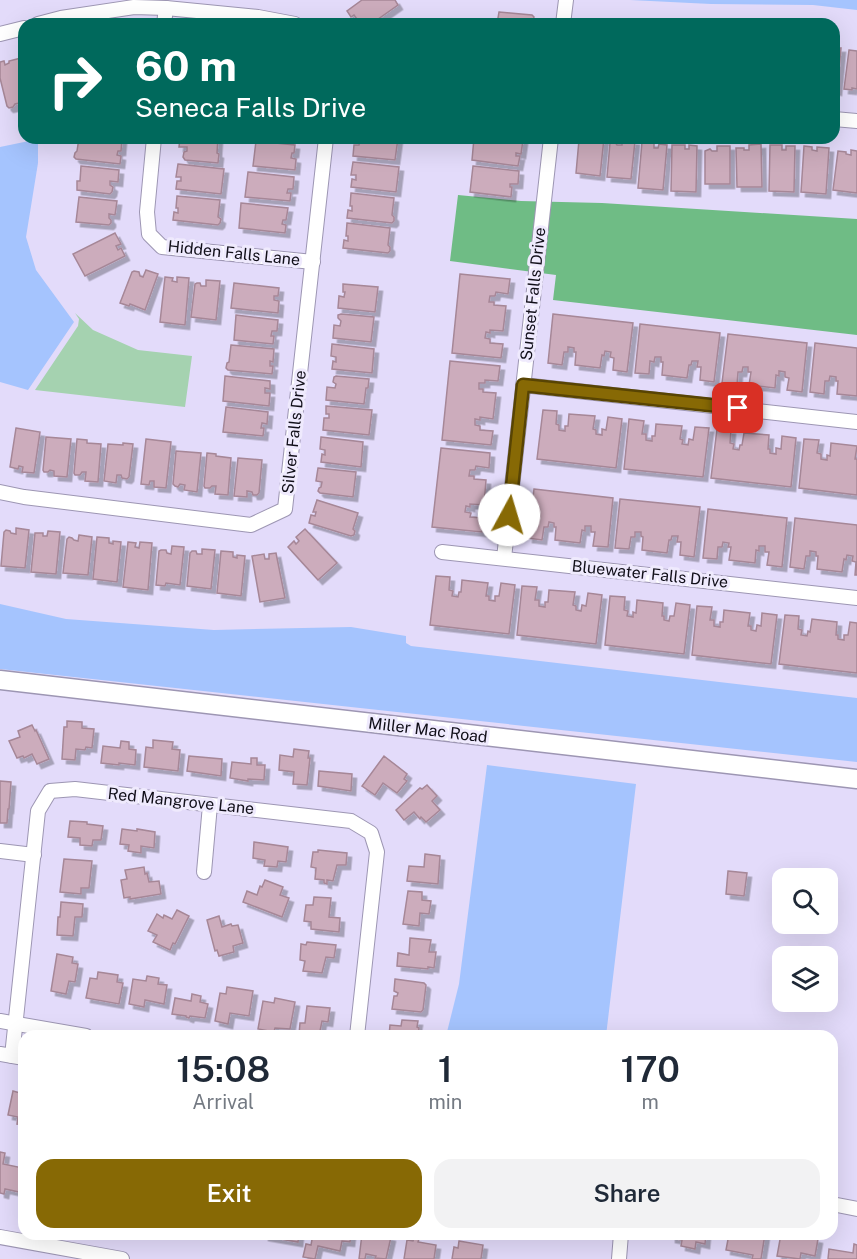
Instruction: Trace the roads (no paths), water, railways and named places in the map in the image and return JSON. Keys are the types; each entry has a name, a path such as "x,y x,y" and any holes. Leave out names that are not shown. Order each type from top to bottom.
{"street":[{"path":"564,18 566,0"},
{"path":"61,18 134,7 263,18"},
{"path":"165,18 166,8"},
{"path":"0,34 18,30"},
{"path":"840,120 857,121"},
{"name":"Hidden Falls Lane","path":"153,144 147,212 149,234 162,247 313,262"},
{"name":"Silver Falls Drive","path":"0,492 24,497 251,525 285,509 325,144"},
{"name":"Sunset Falls Drive","path":"504,558 550,144"},
{"path":"523,385 857,422"},
{"name":"Bluewater Falls Drive","path":"442,552 857,598"},
{"name":"Miller Mac Road","path":"0,680 857,779"},
{"name":"Red Mangrove Lane","path":"12,1056 38,811 50,791 75,789 351,821 371,833 377,852 358,1030"},
{"path":"204,872 210,805"},
{"path":"0,851 34,855"},
{"path":"0,1021 53,1030"},
{"path":"838,1205 857,1209"},
{"path":"0,1237 122,1259"},
{"path":"619,1259 621,1240"}],"water":[{"path":"630,0 857,0 857,10 813,5"},
{"path":"18,143 38,144 38,163 26,237 36,270 74,322 28,390 0,382 0,147"},
{"path":"0,604 66,619 214,630 351,627 406,636 406,643 411,646 857,698 857,762 0,669"},
{"path":"487,765 636,784 607,1030 448,1030 459,984"}]}
